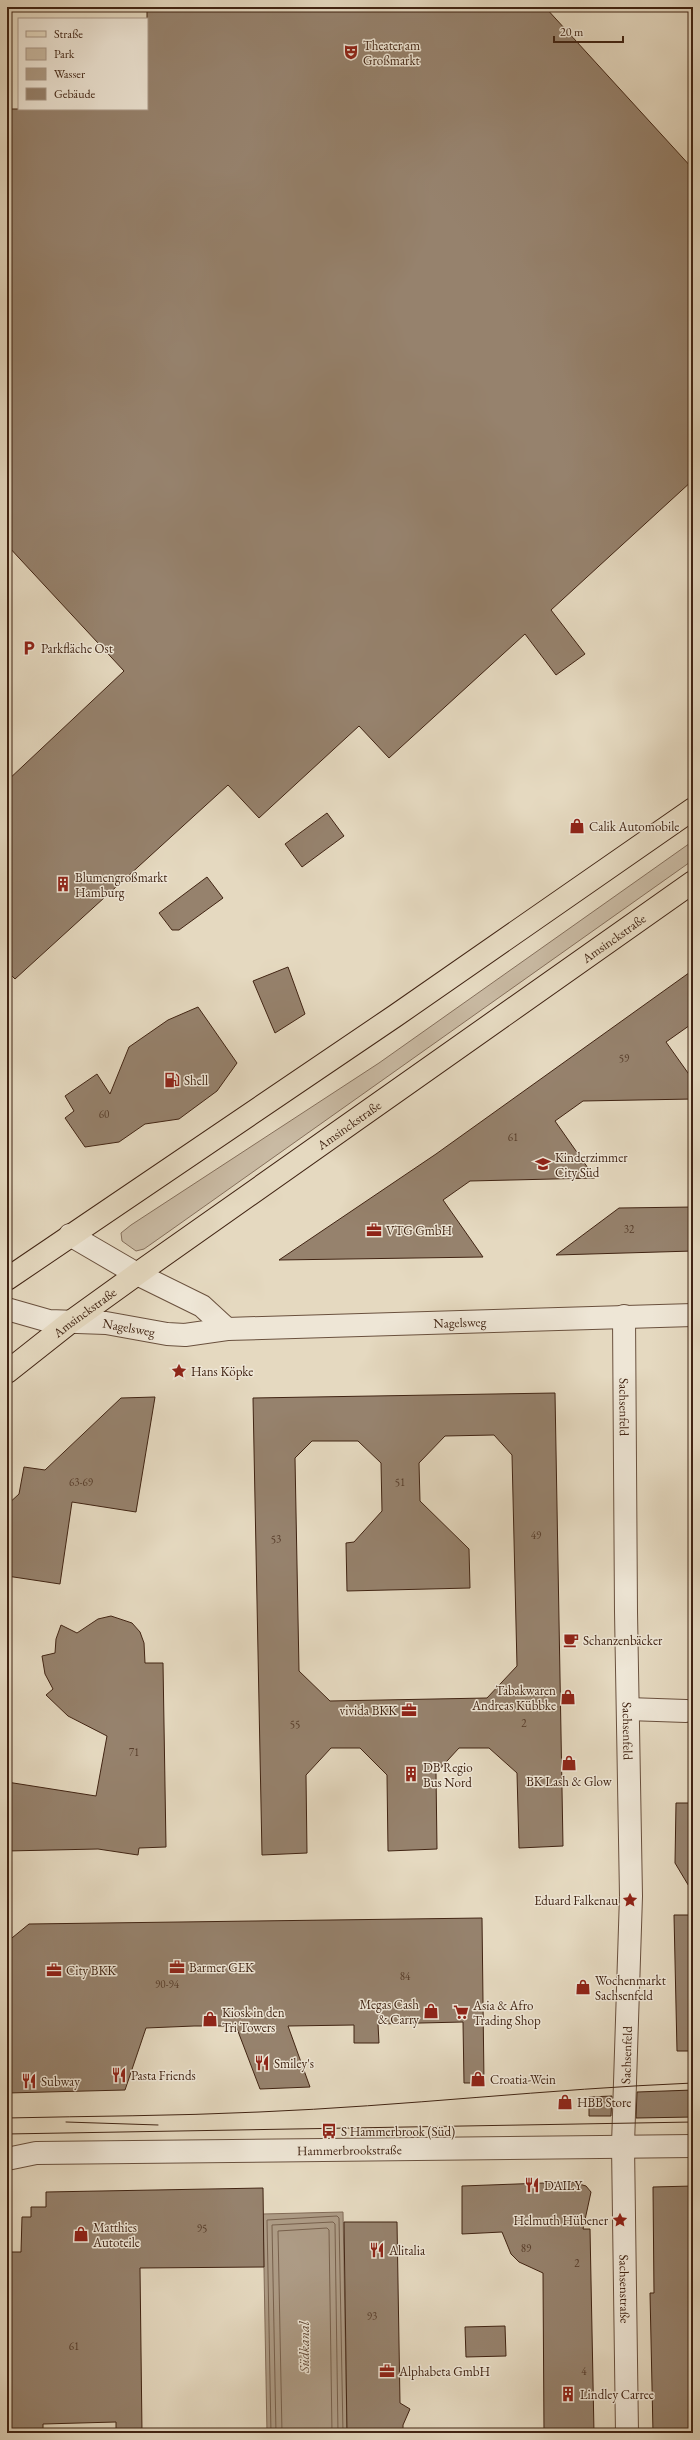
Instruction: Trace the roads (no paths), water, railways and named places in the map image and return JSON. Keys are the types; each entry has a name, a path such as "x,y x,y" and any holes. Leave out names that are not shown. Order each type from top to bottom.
{"main road":[{"path":"7,1279 395,1016 693,809"},
{"name":"Amsinckstraße","path":"7,1372 69,1323 137,1274 693,882"}],"street":[{"path":"70,1235 137,1274 202,1306 227,1329"},
{"name":"Nagelsweg","path":"7,1309 30,1317 69,1323 106,1323 167,1334 185,1335 227,1329 693,1315"},
{"name":"Sachsenfeld","path":"623,2145 632,1896 625,1589 624,1316"},
{"path":"628,1709 686,1711"},
{"name":"Hammerbrookstraße","path":"7,2159 36,2153 623,2145 693,2146"},
{"name":"Sachsenstraße","path":"623,2145 627,2433"}],"water":[{"name":"Südkanal","path":"343,2212 347,2433 267,2433 263,2214"}],"tram line":[{"path":"7,2118 259,2112 368,2106 584,2089 693,2083"},
{"path":"66,2122 158,2125"},
{"path":"7,2134 693,2122"}],"place":[{"name":"Theater am Großmarkt","path":"351,52"},
{"name":"Parkfläche Ost","path":"29,648"},
{"name":"Calik Automobile","path":"577,826"},
{"name":"Blumengroßmarkt Hamburg","path":"63,884"},
{"name":"Shell","path":"172,1080"},
{"name":"Kinderzimmer City Süd","path":"543,1164"},
{"name":"VTG GmbH","path":"374,1230"},
{"name":"Hans Köpke","path":"179,1371"},
{"name":"Schanzenbäcker","path":"571,1640"},
{"name":"Tabakwaren Andreas Kübbke","path":"568,1697"},
{"name":"vivida BKK","path":"409,1710"},
{"name":"BK Lash & Glow","path":"569,1763"},
{"name":"DB Regio Bus Nord","path":"411,1774"},
{"name":"Eduard Falkenau","path":"630,1900"},
{"name":"Barmer GEK","path":"177,1967"},
{"name":"City BKK","path":"54,1970"},
{"name":"Wochenmarkt Sachsenfeld","path":"583,1987"},
{"name":"Megas Cash & Carry","path":"431,2011"},
{"name":"Asia & Afro Trading Shop","path":"461,2012"},
{"name":"Kiosk in den Tri Towers","path":"210,2019"},
{"name":"Smiley's","path":"262,2063"},
{"name":"Pasta Friends","path":"119,2075"},
{"name":"Croatia-Wein","path":"478,2079"},
{"name":"Subway","path":"29,2081"},
{"name":"HBB Store","path":"565,2102"},
{"name":"S Hammerbrook (Süd)","path":"329,2131"},
{"name":"DAILY","path":"532,2185"},
{"name":"Helmuth Hübener","path":"620,2220"},
{"name":"Matthies Autoteile","path":"81,2234"},
{"name":"Alitalia","path":"377,2250"},
{"name":"Alphabeta GmbH","path":"387,2371"},
{"name":"Lindley Carree","path":"568,2394"}]}
